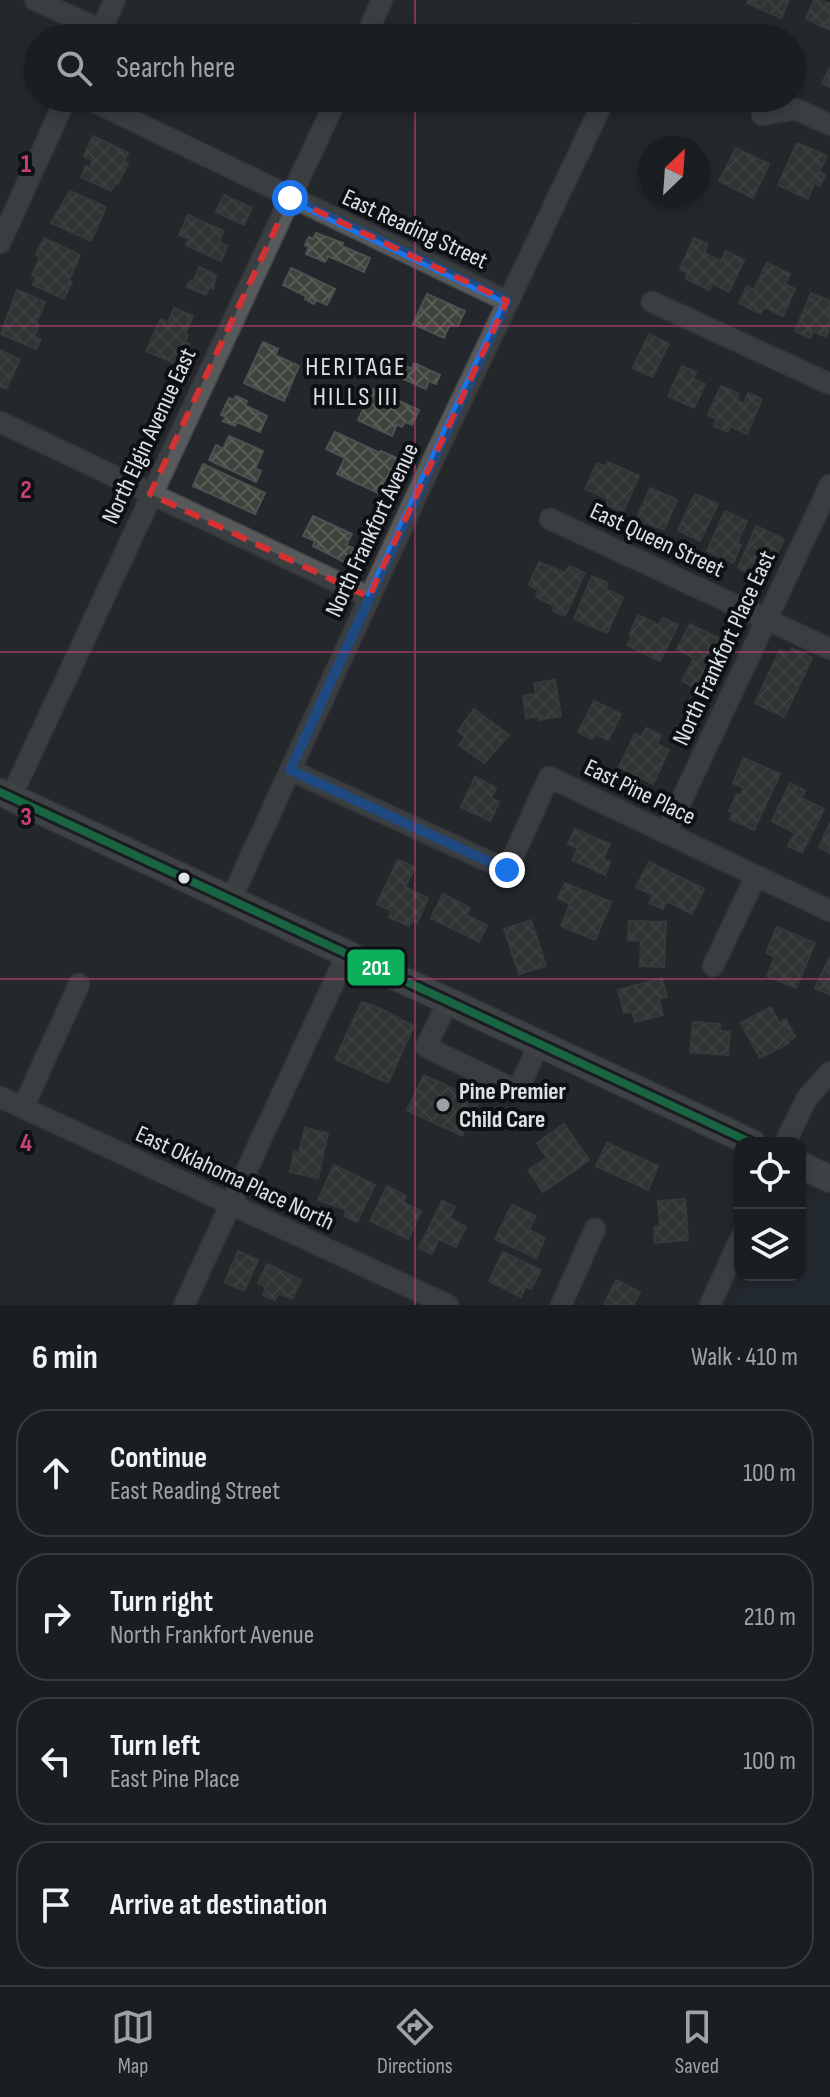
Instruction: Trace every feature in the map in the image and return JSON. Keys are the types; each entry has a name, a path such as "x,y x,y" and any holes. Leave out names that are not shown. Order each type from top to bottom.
{"main road":[{"path":"5,794 739,1137"},
{"path":"806,1168 830,1179"}],"street":[{"path":"35,0 80,24"},
{"path":"104,24 115,0"},
{"path":"371,24 382,0"},
{"path":"0,243 60,112"},
{"name":"East Reading Street","path":"115,112 507,301"},
{"name":"North Elgin Avenue East","path":"5,794 330,112"},
{"name":"North Frankfort Avenue","path":"231,899 507,301 598,112"},
{"path":"762,115 779,112"},
{"path":"802,112 830,125"},
{"path":"652,302 830,384"},
{"path":"0,422 369,597"},
{"name":"North Frankfort Place East","path":"666,833 830,485"},
{"name":"East Queen Street","path":"550,519 830,649"},
{"name":"East Pine Place","path":"290,770 507,870 549,777 830,911"},
{"path":"713,966 756,876"},
{"path":"184,1305 347,954"},
{"path":"23,1108 79,984"},
{"path":"448,1001 426,1047 518,1091 539,1043"},
{"path":"788,1137 807,1098 830,1072"},
{"name":"East Oklahoma Place North","path":"0,1097 448,1305"},
{"path":"561,1305 595,1229"},
{"path":"710,1305 734,1252"}],"highlighted area":[{"path":"290,198 507,301 369,597 150,494"}],"shaded area":[{"path":"806,1192 830,1202 830,1305 735,1305 746,1281 806,1281"}],"building":[{"path":"749,0 789,0 781,18 747,3"},
{"path":"814,0 830,3 830,30 806,19"},
{"path":"830,68 830,87 822,83"},
{"path":"93,136 128,153 124,161 128,163 111,191 81,177 93,160 84,156"},
{"path":"797,143 827,156 819,172 825,175 820,186 814,183 808,199 778,185"},
{"path":"736,148 769,164 753,198 719,181"},
{"path":"70,191 106,207 91,241 51,223"},
{"path":"224,195 252,208 244,225 216,212"},
{"path":"188,215 224,231 219,242 227,246 221,261 186,245 189,239 179,235"},
{"path":"316,233 370,258 364,272 328,256 325,262 306,254 309,247 305,245 309,237 313,239"},
{"path":"44,238 80,255 64,299 33,285 36,277 32,275 40,257 36,255"},
{"path":"694,238 708,244 704,253 721,261 726,251 744,260 729,292 712,283 709,290 686,279 688,273 680,269"},
{"path":"767,263 790,274 785,284 795,289 783,316 764,307 761,314 739,303 747,286 754,290"},
{"path":"199,267 216,275 213,289 209,287 206,295 187,287 190,280 193,282"},
{"path":"291,268 335,289 327,305 316,300 314,304 305,299 306,296 283,285"},
{"path":"17,290 45,302 36,323 39,325 34,336 41,339 36,349 1,334"},
{"path":"811,293 830,301 830,327 826,337 813,331 810,338 795,331"},
{"path":"427,294 465,311 458,326 449,326 444,338 413,324"},
{"path":"174,308 193,316 185,334 188,335 185,342 190,344 176,364 146,351 161,319 168,323"},
{"path":"649,334 669,344 652,377 633,368"},
{"path":"263,342 278,349 275,355 299,366 284,401 244,383"},
{"path":"0,350 20,360 6,389 0,386"},
{"path":"414,363 440,375 436,384 429,381 426,389 401,378 406,366 412,369"},
{"path":"682,366 696,372 693,379 705,384 694,408 668,396"},
{"path":"721,386 739,394 737,400 744,404 748,393 762,399 747,434 730,426 728,432 714,426 717,419 708,415"},
{"path":"373,389 419,410 412,425 405,422 402,427 397,424 392,436 358,420"},
{"path":"236,396 247,401 245,405 267,416 260,432 237,422 235,426 223,421 226,417 221,415 229,398 234,400"},
{"path":"335,432 397,458 378,493 337,474 345,458 326,449"},
{"path":"229,436 263,451 255,468 261,471 256,482 209,460 216,445 223,449"},
{"path":"608,462 639,476 623,512 606,504 608,499 585,489 597,463 606,467"},
{"path":"203,464 265,493 255,514 193,486"},
{"path":"650,488 677,500 664,530 645,522 643,525 635,522"},
{"path":"695,494 718,504 700,541 678,530"},
{"path":"725,511 747,521 737,543 741,545 733,563 707,551"},
{"path":"313,516 352,534 346,545 353,548 346,563 313,546 315,541 303,536"},
{"path":"756,526 784,539 768,573 756,567 753,575 738,568"},
{"path":"539,562 565,573 569,566 585,573 565,616 553,611 555,606 536,597 539,590 529,585"},
{"path":"592,576 608,583 605,589 623,597 607,633 574,619"},
{"path":"638,615 659,625 663,618 678,625 660,661 627,645"},
{"path":"690,624 720,639 696,688 682,681 694,658 677,649"},
{"path":"792,648 812,658 784,717 755,703 780,650 789,654"},
{"path":"555,680 561,716 539,720 539,716 526,718 523,696 536,694 534,683"},
{"path":"594,701 621,714 608,740 595,734 592,739 578,732"},
{"path":"474,709 509,735 484,763 459,745 465,737 458,731"},
{"path":"646,728 661,735 657,744 669,750 653,784 619,767 635,734 642,737"},
{"path":"744,758 780,774 754,830 730,819 733,813 729,811 737,794 740,796 744,788 733,783"},
{"path":"475,777 496,788 491,798 499,802 490,821 461,807"},
{"path":"790,783 805,791 801,798 824,809 802,853 788,846 795,833 772,821"},
{"path":"830,823 830,853 819,847"},
{"path":"575,829 610,844 603,859 610,862 605,875 572,860 578,848 568,844"},
{"path":"398,860 415,867 405,887 428,898 417,923 412,920 409,926 389,917 392,911 377,904"},
{"path":"649,862 704,889 692,914 667,901 663,909 649,903 653,895 636,887"},
{"path":"565,883 611,902 595,940 561,926 570,904 558,898"},
{"path":"443,894 470,908 466,915 487,925 479,942 431,918"},
{"path":"531,920 546,966 519,974 504,929"},
{"path":"629,921 666,922 664,967 640,966 641,941 628,940"},
{"path":"777,927 815,943 796,988 767,976 775,957 766,953"},
{"path":"830,957 830,995 815,988"},
{"path":"662,978 667,997 659,999 663,1015 635,1022 632,1011 624,1013 618,990"},
{"path":"362,1002 414,1026 388,1083 335,1059"},
{"path":"771,1007 779,1023 786,1019 795,1037 760,1058 741,1023"},
{"path":"693,1022 720,1024 720,1031 730,1032 728,1055 690,1052"},
{"name":"Pine Premier Child Care","path":"424,1075 479,1101 462,1136 407,1110"},
{"path":"564,1124 589,1160 543,1192 528,1170 547,1158 537,1143"},
{"path":"305,1128 328,1133 318,1178 290,1172 294,1152 299,1153"},
{"path":"607,1143 658,1166 648,1190 596,1166"},
{"path":"334,1165 375,1185 357,1222 344,1216 347,1210 318,1200"},
{"path":"387,1186 406,1196 403,1202 421,1211 408,1239 370,1221"},
{"path":"685,1199 688,1240 655,1243 654,1227 660,1226 658,1201"},
{"path":"442,1201 455,1207 450,1218 466,1227 456,1247 439,1239 432,1254 419,1248"},
{"path":"512,1205 536,1216 529,1230 545,1238 536,1258 495,1239"},
{"path":"238,1251 258,1260 244,1291 225,1282"},
{"path":"503,1252 541,1270 531,1289 526,1286 521,1297 489,1281"},
{"path":"267,1264 301,1280 292,1299 279,1293 275,1300 263,1295 266,1287 258,1283"},
{"path":"616,1280 640,1292 633,1305 604,1305"}],"transit line":[{"name":"201","path":"0,792 739,1137"}],"place":[{"name":"Pine Premier Child Care","path":"443,1105"}],"district":[{"name":"HERITAGE HILLS III","path":"356,382"}],"route":[{"path":"290,198 507,301 290,770 507,870"}]}
